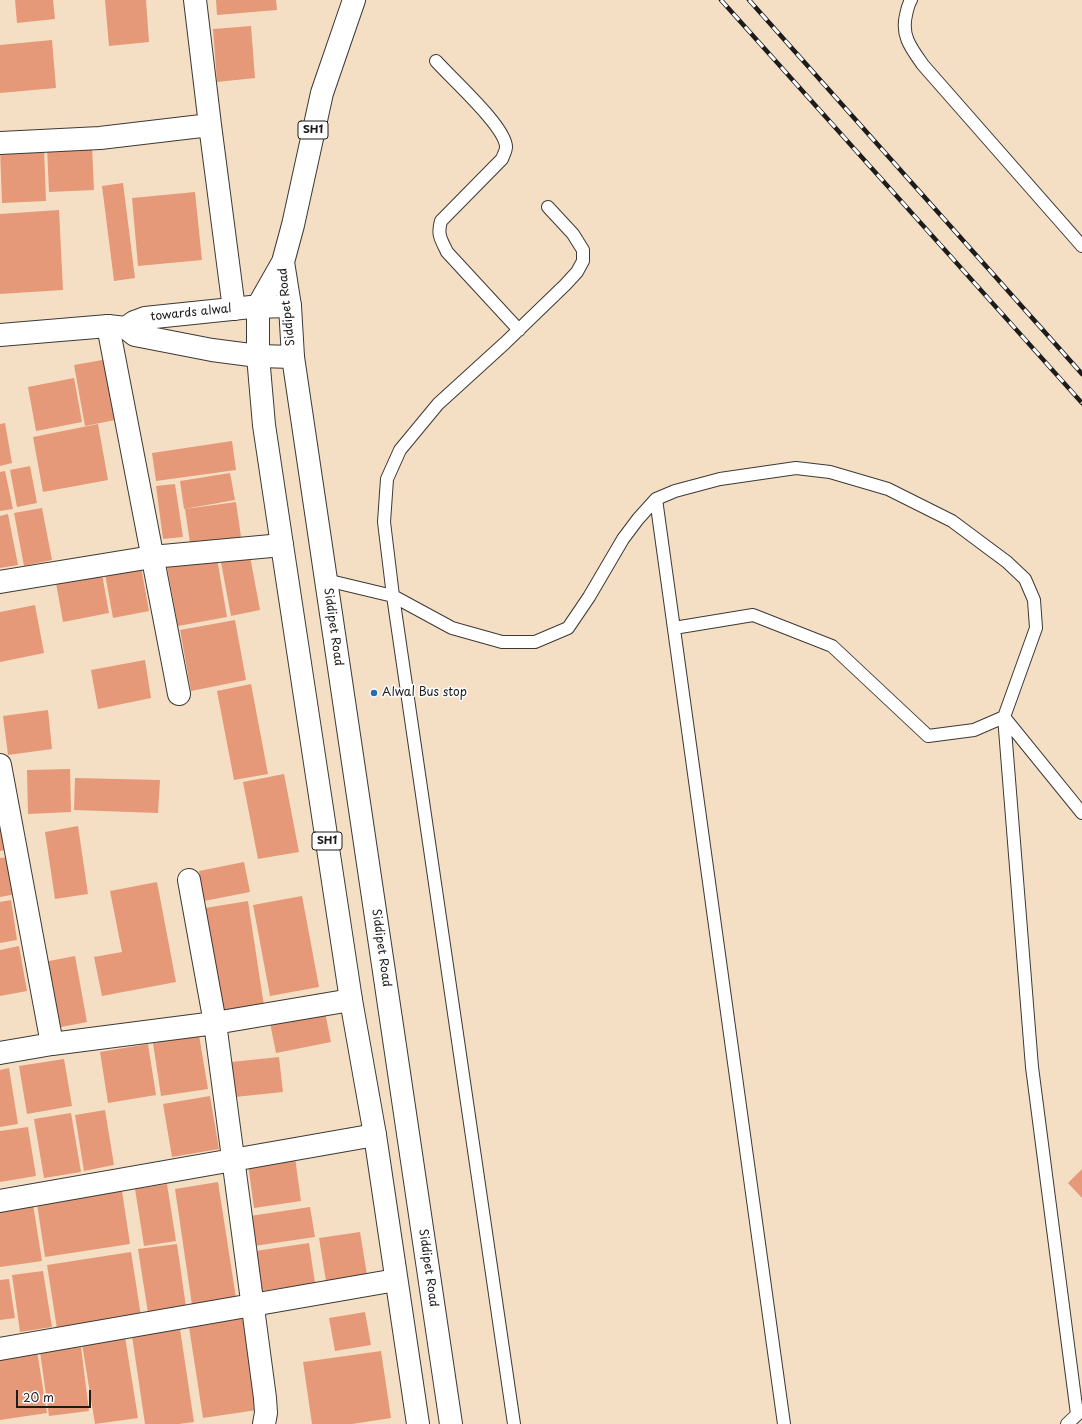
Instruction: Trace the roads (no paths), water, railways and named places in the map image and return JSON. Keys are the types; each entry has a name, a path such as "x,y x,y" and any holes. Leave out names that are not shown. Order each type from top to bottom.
{"street":[{"path":"195,0 234,309"},
{"name":"SH1","path":"282,262 293,225 322,93 354,0"},
{"path":"0,143 100,138 210,125"},
{"name":"Siddipet Road","path":"282,262 290,306 292,357 451,1424"},
{"name":"Siddipet Road","path":"282,262 258,306 258,356 264,425 351,1000 375,1135 418,1424"},
{"name":"towards alwal","path":"0,335 117,327 145,318 258,306 290,306"},
{"path":"117,327 135,335 212,350 258,356 292,357"},
{"path":"117,327 152,557 179,694"},
{"path":"0,582 152,557 282,545"},
{"path":"0,765 52,1044"},
{"path":"189,880 215,1023 265,1398 266,1413 264,1424"},
{"path":"0,1053 52,1044 215,1023 351,1000"},
{"path":"0,1201 375,1135"},
{"path":"0,1349 396,1280"}],"lane":[{"path":"911,0 904,26 909,46 923,65 1082,246"},
{"path":"436,62 494,122 502,134 506,148 502,159 441,221 438,230 447,252 519,330"},
{"path":"514,1424 393,596 384,522 387,479 400,450 438,404 519,330 578,272 584,261 583,250 573,234 548,207"},
{"path":"326,580 393,596 452,628 502,642 535,642 568,628 589,597 624,539 638,519 656,499 675,491 720,479 796,468 830,472 888,489 952,521 1006,562 1025,579 1034,600 1036,628 1004,717 1032,1067 1080,1412 1067,1424"},
{"path":"656,499 784,1424"},
{"path":"674,628 753,615 832,646 928,736 974,730 1004,717"},
{"path":"1004,717 1082,813"}],"railway":[{"path":"721,0 1082,403"},
{"path":"749,0 1082,374"}],"place":[{"name":"Alwal Bus stop","path":"374,693"}]}
